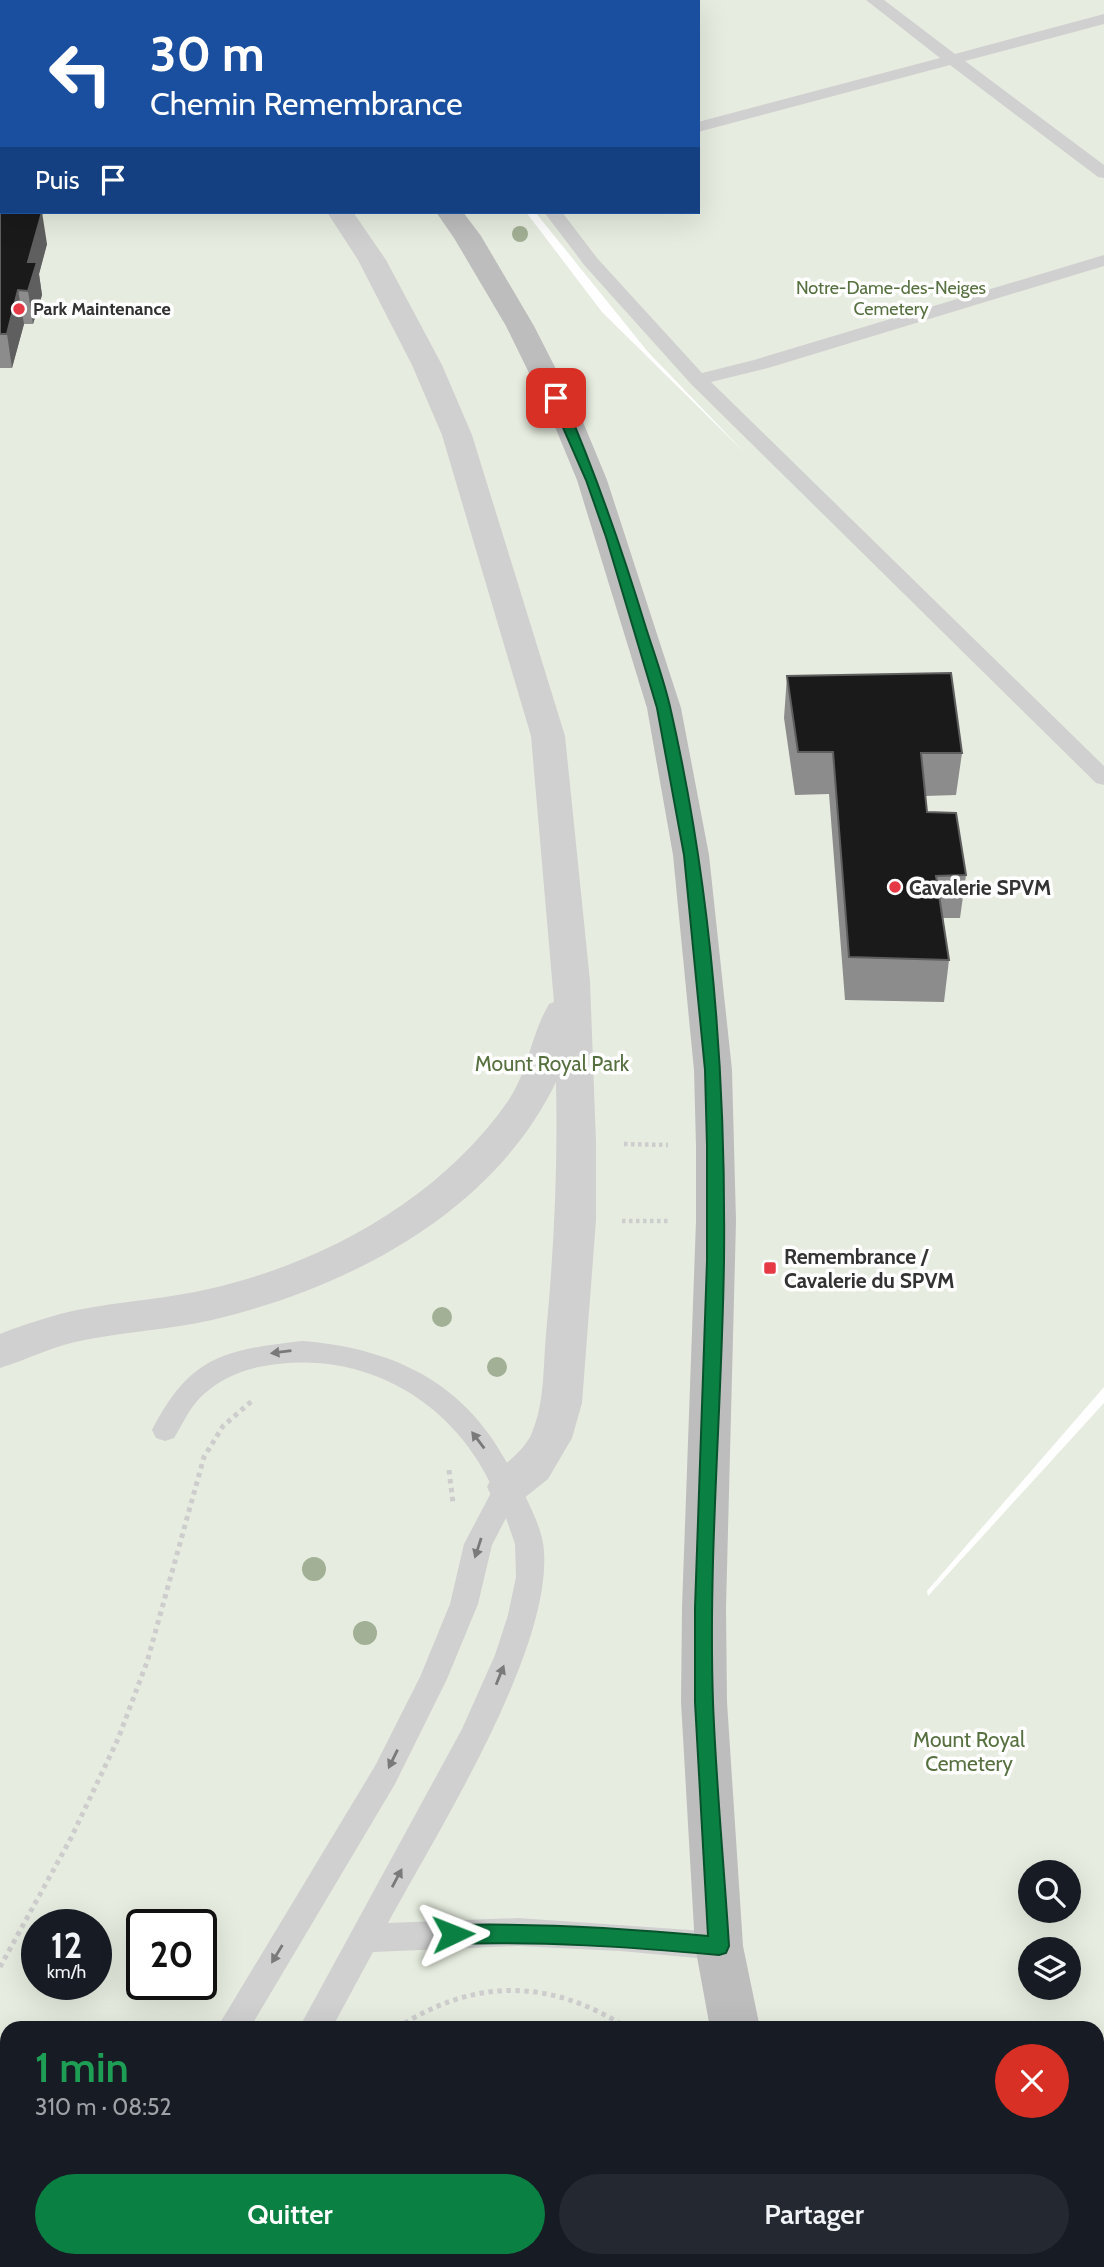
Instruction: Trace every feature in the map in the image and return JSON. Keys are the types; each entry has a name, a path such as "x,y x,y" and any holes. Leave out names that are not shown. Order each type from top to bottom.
{"street":[{"path":"341,214 372,260 427,365 457,435 548,736 572,981 578,1143 576,1220 561,1403 551,1438 533,1467 508,1488"},
{"path":"450,214 467,236 520,326 568,422 612,537 664,708 691,855 713,1070 715,1146 716,1221 704,1662 719,1946 734,2021"},
{"path":"0,1352 24,1339 79,1326 212,1304 254,1292 310,1273 402,1224 444,1195 484,1158 523,1109 549,1060 572,981"}],"lane":[{"path":"874,0 1104,173"},
{"path":"700,126 1104,19"},
{"path":"555,214 591,262 698,380 1102,771"},
{"path":"698,380 761,364 1104,260"},
{"path":"165,1430 185,1395 210,1373 240,1360 273,1353 307,1349 341,1352 399,1372 422,1385 457,1413 489,1456 508,1488 529,1545 528,1581 521,1620 495,1689 319,2021"},
{"path":"237,2021 385,1775 433,1679 464,1604 478,1544 508,1488"},
{"path":"365,1938 518,1932 719,1946"}],"path":[{"path":"578,1143 715,1146"},
{"path":"576,1220 716,1221"},
{"path":"0,1967 78,1821 132,1704 162,1617 208,1444 228,1418 258,1398"},
{"path":"446,1460 454,1510"},
{"path":"408,2021 427,2008 454,1998 486,1991 523,1990 581,2001 596,2007 617,2021"}],"green space":[{"name":"Mount Royal Park","path":"700,0 1104,0 1104,1387 927,1591 928,1596 1104,1403 1104,2021 0,2021 0,214 528,214 602,312 746,454 648,352 537,214 700,214"}],"building":[{"path":"0,214 41,214 28,262 37,262 28,291 18,290 7,334 0,334"},
{"name":"Cavalerie SPVM","path":"951,673 962,753 921,753 927,812 956,813 966,875 936,876 949,960 849,957 833,752 798,752 787,676"}],"place":[{"name":"Park Maintenance","path":"19,309"},
{"name":"Cavalerie SPVM","path":"895,887"},
{"name":"Remembrance / Cavalerie du SPVM","path":"770,1268"}],"route":[{"path":"453,1934 518,1932 719,1946 704,1702 704,1608 716,1221 715,1146 713,1070 691,855 664,708 612,537 592,480 556,398"}],"park label":[{"name":"Notre-Dame-des-Neiges Cemetery","path":"891,298"},
{"name":"Mount Royal Cemetery","path":"969,1751"}]}
